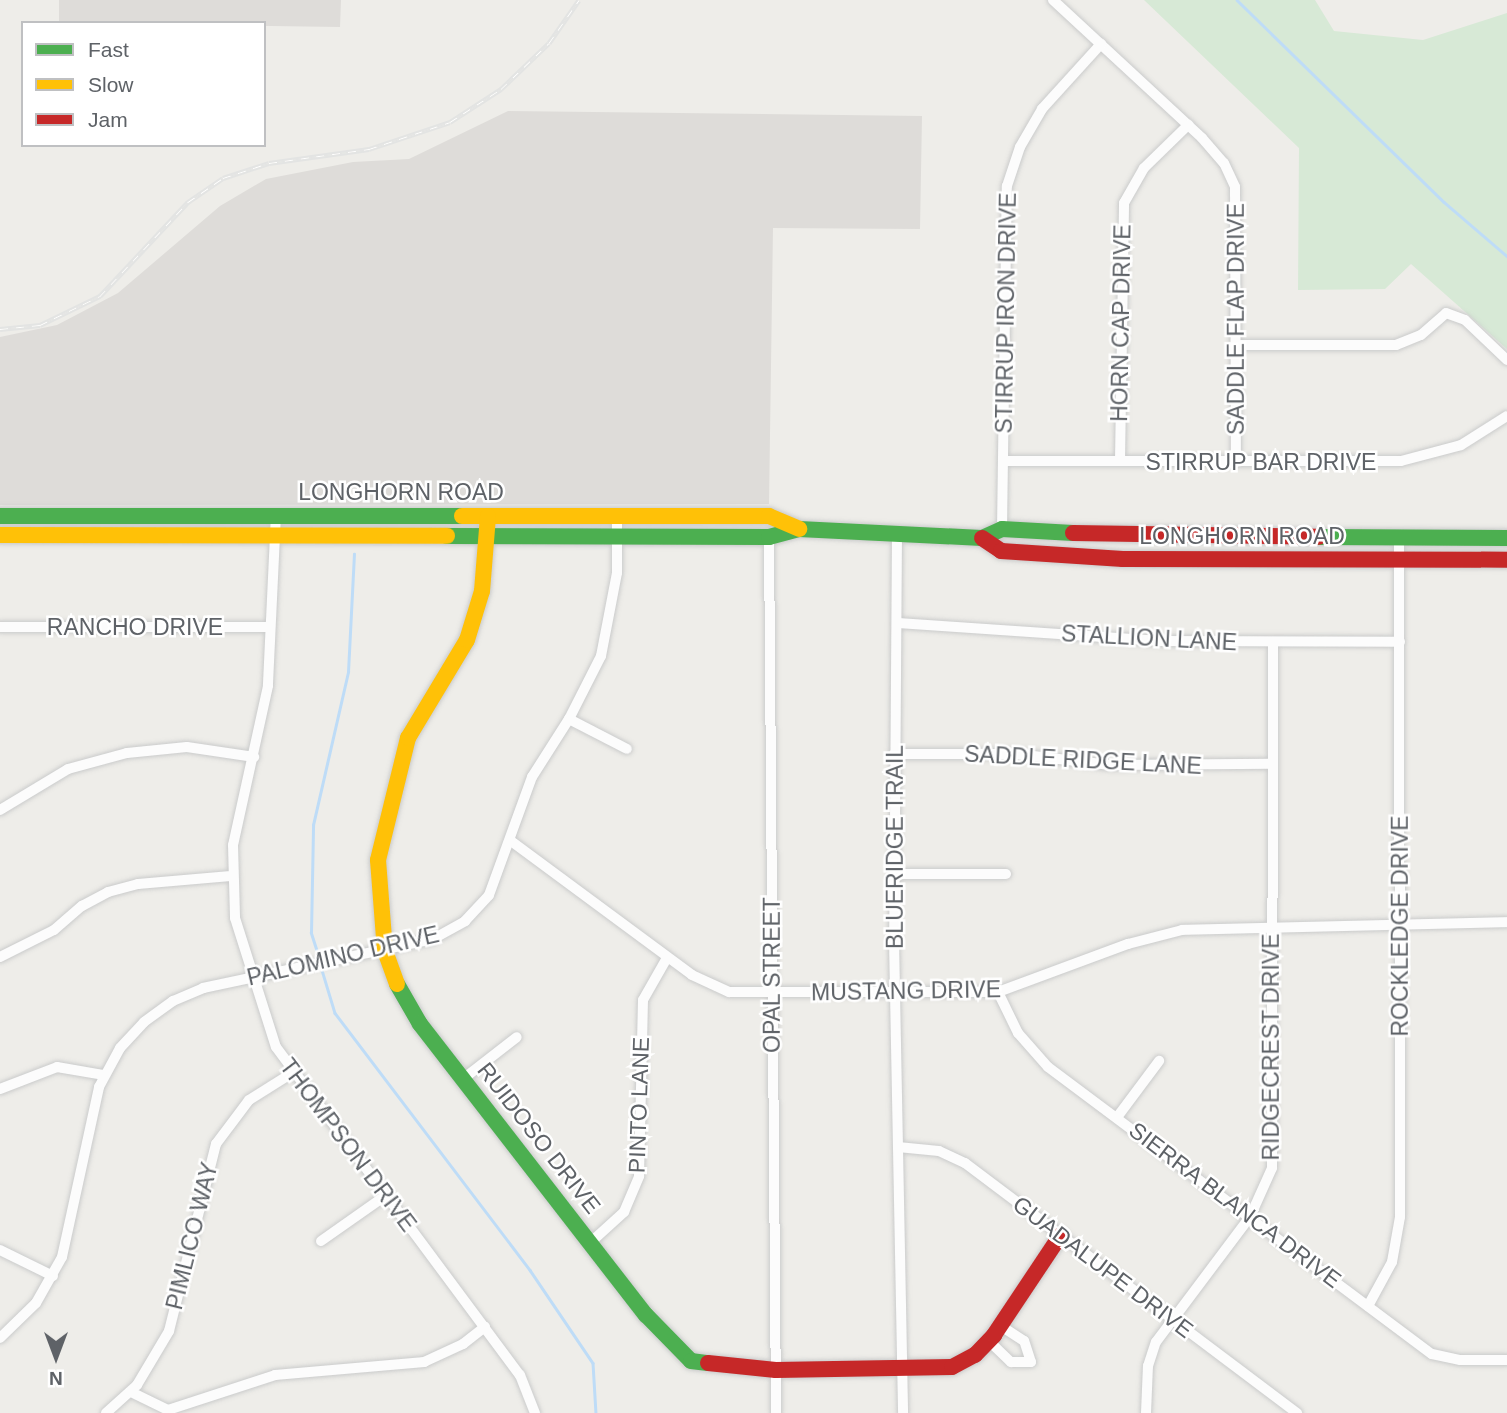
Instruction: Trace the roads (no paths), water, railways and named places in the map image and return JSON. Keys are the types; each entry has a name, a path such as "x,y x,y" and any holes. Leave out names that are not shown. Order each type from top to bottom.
{"main road":[{"name":"LONGHORN ROAD","path":"0,516 769,516 799,528 982,538 1002,529 1132,537 1507,538"},
{"name":"RUIDOSO DRIVE","path":"488,516 489,536 482,591 467,640 408,738 391,798 378,860 384,951 392,975 420,1024 646,1315 691,1361 776,1370 952,1367 975,1355 1001,1326 1060,1236"},
{"name":"LONGHORN ROAD","path":"0,535 769,537 799,528"},
{"name":"LONGHORN ROAD","path":"982,538 1001,551 1123,559 1507,560"}],"street":[{"name":"SADDLE FLAP DRIVE","path":"1053,0 1188,125 1224,163 1235,187 1239,345 1236,462"},
{"name":"STIRRUP IRON DRIVE","path":"1002,529 1007,186 1020,147 1042,109 1101,44"},
{"name":"HORN CAP DRIVE","path":"1120,461 1124,203 1144,168 1188,125"},
{"path":"1239,345 1396,345 1421,335 1446,313 1465,320 1507,360"},
{"name":"STIRRUP BAR DRIVE","path":"1004,461 1401,461 1461,445 1507,416"},
{"name":"THOMPSON DRIVE","path":"276,514 268,686 233,845 231,876 235,918 276,1047 292,1073 520,1375 535,1413"},
{"name":"PALOMINO DRIVE","path":"0,1338 25,1316 53,1276 66,1245 104,1075 132,1033 159,1010 187,994 253,977 433,939 464,920 489,895 511,841 532,777 569,719 601,656 617,573 617,516"},
{"name":"BLUERIDGE TRAIL","path":"897,533 894,874 903,1413"},
{"name":"OPAL STREET","path":"769,537 776,1413"},
{"name":"ROCKLEDGE DRIVE","path":"1368,1306 1392,1262 1400,1217 1402,923 1399,538"},
{"name":"STALLION LANE","path":"898,623 1161,641 1400,642"},
{"name":"RANCHO DRIVE","path":"0,627 270,627"},
{"name":"RIDGECREST DRIVE","path":"1146,1413 1148,1366 1156,1342 1250,1217 1268,1184 1274,1150 1271,927 1273,642"},
{"path":"569,719 627,749"},
{"path":"0,810 68,769 127,753 187,747 254,757"},
{"name":"SADDLE RIDGE LANE","path":"894,754 1016,754 1134,766 1272,764"},
{"name":"MUSTANG DRIVE","path":"511,841 667,958 712,988 895,994 999,992 1155,935 1271,927 1507,922"},
{"path":"894,874 1006,874"},
{"path":"0,957 54,930 108,892 138,884 231,876"},
{"name":"PINTO LANE","path":"591,1242 624,1212 639,1176 643,1000 667,958"},
{"name":"SIERRA BLANCA DRIVE","path":"999,992 1018,1032 1048,1068 1118,1116 1432,1354 1460,1360 1507,1360"},
{"path":"463,1079 517,1037"},
{"path":"1118,1116 1159,1061"},
{"path":"0,1089 57,1067 75,1067 104,1075"},
{"name":"PIMLICO WAY","path":"106,1413 131,1392 169,1331 216,1143 249,1100 292,1073"},
{"name":"GUADALUPE DRIVE","path":"898,1147 931,1149 965,1163 1297,1413"},
{"path":"321,1241 385,1196"},
{"path":"0,1250 53,1276"},
{"path":"988,1340 1012,1362 1031,1362 1024,1341 1001,1326"},
{"path":"131,1392 168,1410 275,1375 424,1362 463,1344 485,1327"}],"waterway":[{"path":"1237,0 1444,202 1507,256"},
{"path":"318,955 311,933 313,825 348,672 354,554"},
{"path":"322,970 335,1013 530,1270 593,1363 596,1413"}],"railway":[{"path":"0,329 40,325 100,296 188,202 223,178 269,163 369,149 450,122 501,89 549,43 579,0"}]}
